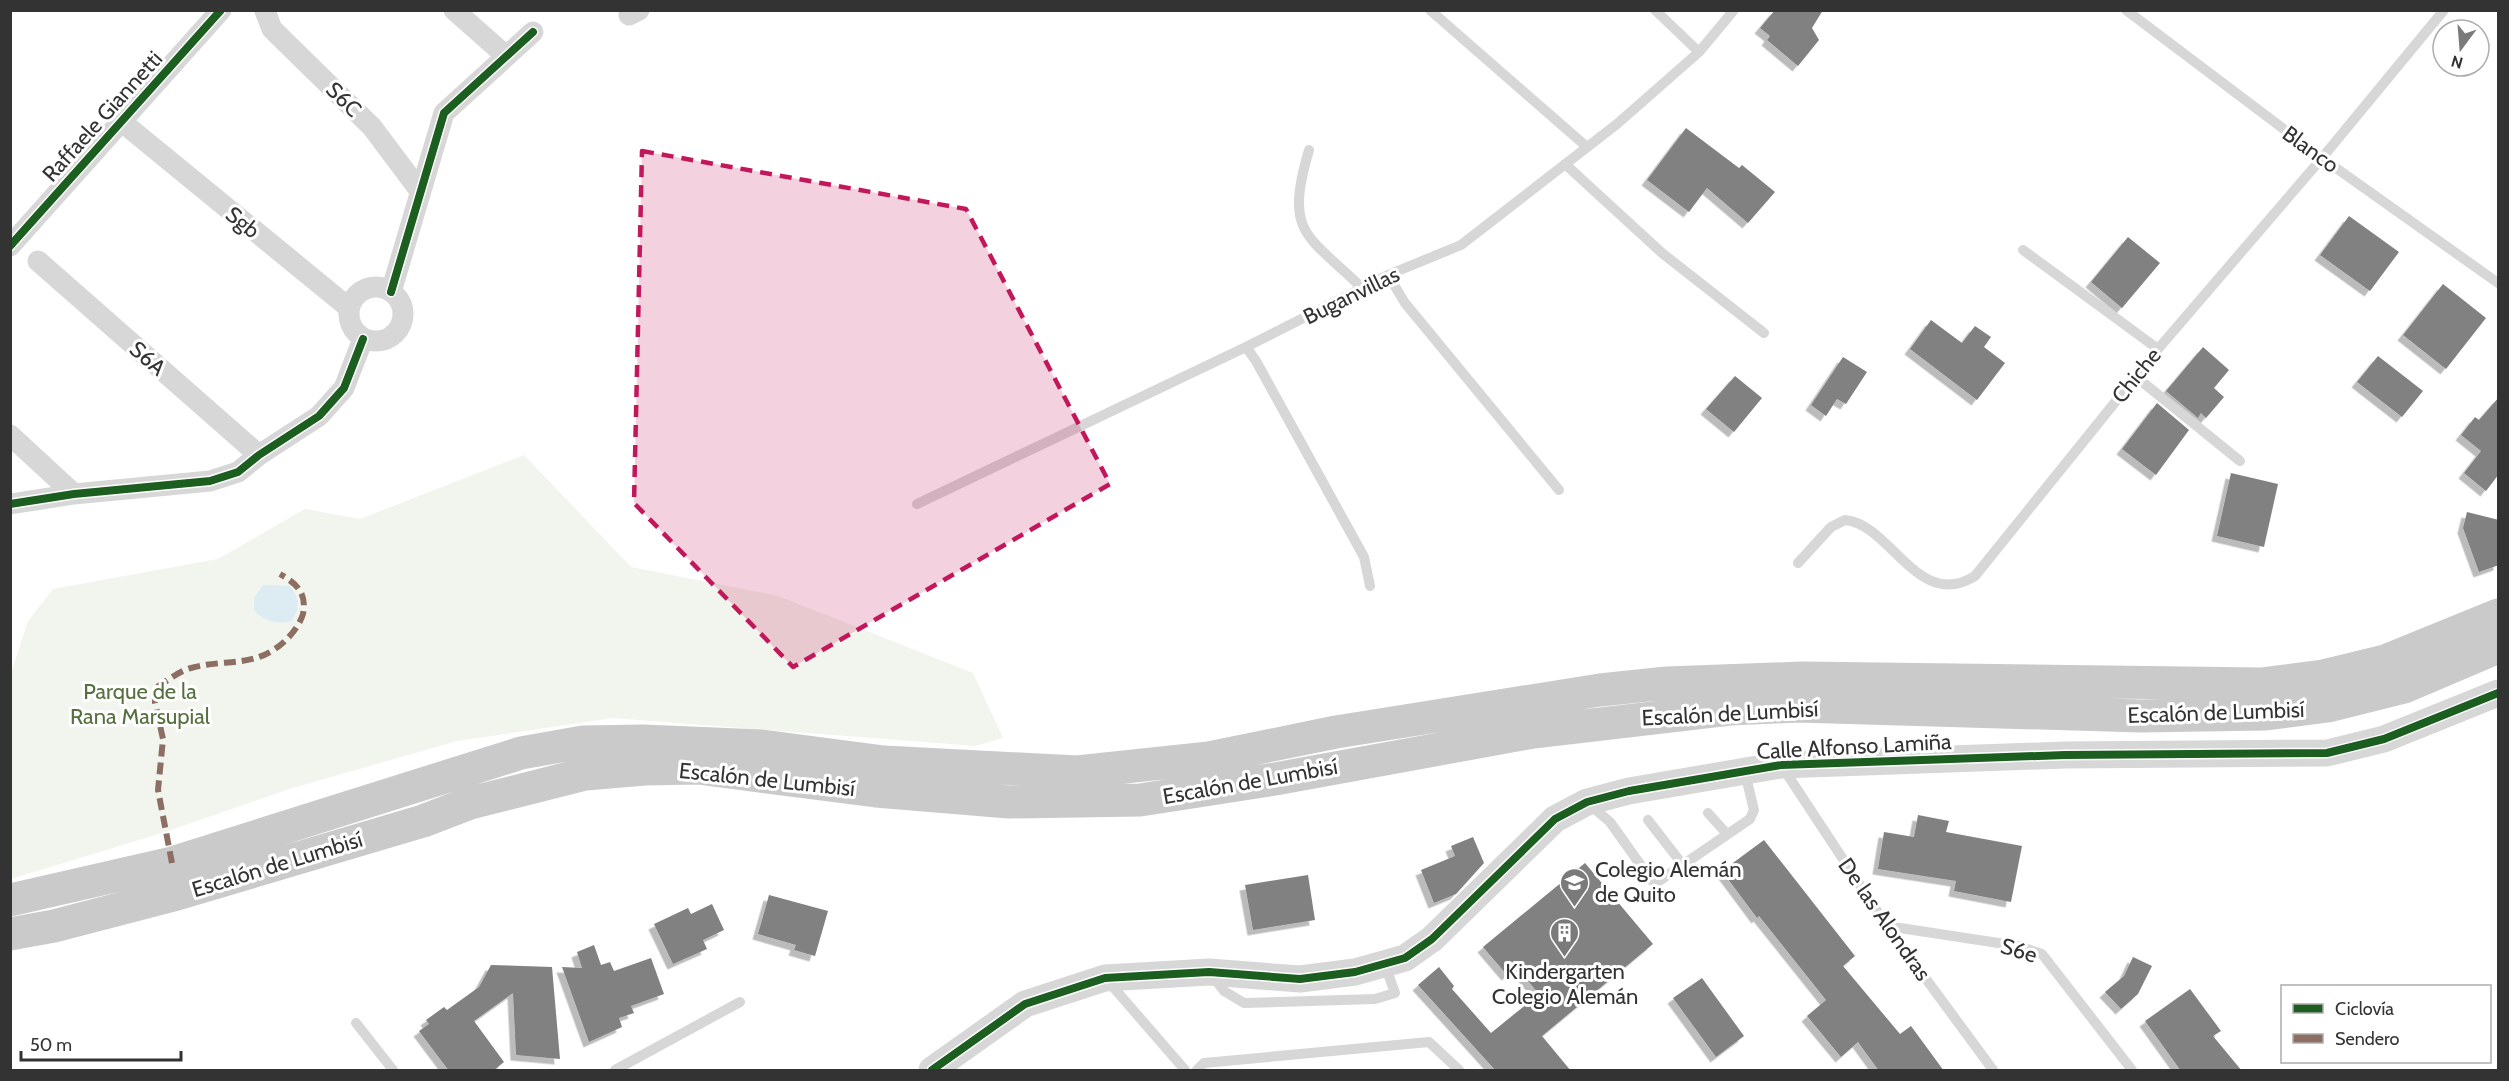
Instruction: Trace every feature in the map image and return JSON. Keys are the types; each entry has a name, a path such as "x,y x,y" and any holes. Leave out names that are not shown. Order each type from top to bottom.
{"main road":[{"name":"Escalón de Lumbisí","path":"10,900 172,862 521,753 584,742 643,741 762,746 884,762 1077,772 1209,758 1336,732 1600,690 1667,683 1802,678 2261,684 2323,676 2385,661 2499,615"},
{"name":"Escalón de Lumbisí","path":"10,934 54,926 177,894 423,822 470,803 585,774 645,769 698,768 876,791 1009,802 1140,800 1275,779 1533,732 1730,710 1798,706 2141,716 2266,714 2328,706 2404,687 2499,647"}],"street":[{"name":"Raffaele Giannetti","path":"10,246 129,129 221,10"},
{"path":"454,10 506,56"},
{"name":"S6C","path":"265,11 272,29 372,127 420,191"},
{"path":"391,292 444,113 533,32"},
{"name":"Sgb","path":"129,129 349,308"},
{"name":"S6A","path":"38,261 259,455"},
{"path":"374,287 391,292 402,306 402,325 397,332 381,342 363,339 351,326 349,308 352,300 366,289 374,287"},
{"path":"10,504 74,494 210,482 238,472 259,455 319,416 344,388 363,339"},
{"path":"10,435 74,494"},
{"name":"Calle Alfonso Lamiña","path":"932,1071 1025,1004 1105,978 1209,972 1300,979 1385,965 1405,958 1432,939 1556,819 1587,802 1744,770 1781,765 2065,755 2327,753 2384,739 2499,693"}],"lane":[{"path":"1430,10 1587,147"},
{"path":"1656,10 1699,52"},
{"name":"Buganvillas","path":"916,504 1246,347 1388,275 1461,245 1587,147 1699,52 1734,10"},
{"name":"Blanco","path":"2126,10 2322,158 2499,283"},
{"name":"Chiche","path":"1798,563 1831,527 1839,521 1851,520 1863,526 1927,579 1943,585 1961,585 1975,576 2135,376 2322,158 2444,10"},
{"path":"1310,150 1300,181 1299,202 1305,234 1323,255 1362,288"},
{"path":"1565,164 1662,253 1764,333"},
{"path":"2023,250 2158,349"},
{"path":"1388,275 1405,303 1559,490"},
{"path":"1246,347 1256,361 1364,557 1370,586"},
{"path":"2135,376 2240,461"},
{"name":"De las Alondras","path":"1781,765 1887,926 1993,1071"},
{"path":"1587,802 1610,822 1652,881 1659,881 1750,819 1754,810 1744,770"},
{"path":"1708,813 1727,834"},
{"path":"1648,820 1683,865"},
{"name":"S6e","path":"1887,926 2018,946 2042,954 2132,1071"},
{"path":"1105,978 1185,1071"},
{"path":"615,1071 740,1002"},
{"path":"356,1023 393,1071"},
{"path":"1197,1071 1204,1063 1429,1042 1459,1071"}],"highlighted area":[{"path":"642,151 966,209 1110,484 793,667 634,503"}],"green space":[{"name":"Parque de la Rana Marsupial","path":"524,455 631,567 778,596 973,673 1003,738 976,746 613,718 457,741 289,789 165,832 11,879 11,673 28,621 53,589 218,559 305,509 360,519"}],"shaded area":[{"path":"263,585 290,586 298,604 291,621 281,623 271,621 254,610 254,598"}],"building":[{"path":"1775,10 1823,10 1812,28 1819,40 1798,66 1767,40 1770,36 1760,28"},
{"path":"1686,128 1739,168 1742,165 1775,192 1748,223 1707,188 1689,212 1647,180"},
{"path":"2349,216 2399,252 2370,291 2320,255"},
{"path":"2128,237 2160,263 2122,308 2091,282"},
{"path":"2443,284 2486,318 2446,369 2403,335"},
{"path":"1931,320 1962,343 1975,326 1991,337 1984,347 2005,363 1977,400 1910,349"},
{"path":"2203,347 2229,370 2214,388 2224,397 2206,418 2201,413 2198,418 2166,391"},
{"path":"2378,356 2423,391 2402,417 2357,382"},
{"path":"1843,357 1867,372 1846,404 1837,399 1826,416 1811,405"},
{"path":"1735,376 1762,398 1734,432 1706,409"},
{"path":"2499,397 2499,474 2486,491 2464,473 2481,451 2461,435 2475,417 2479,420"},
{"path":"2157,403 2189,430 2156,475 2122,449"},
{"path":"2231,473 2278,484 2264,547 2217,536"},
{"path":"2467,512 2499,520 2499,565 2479,572 2463,528"},
{"path":"1918,815 1949,821 1946,832 2022,846 2011,902 1954,891 1956,881 1878,869 1884,832 1914,837"},
{"path":"1473,837 1484,863 1456,894 1434,903 1421,870 1455,856 1451,846"},
{"path":"1764,840 1855,956 1843,966 1900,1034 1911,1026 1944,1071 1879,1071 1858,1042 1841,1057 1807,1016 1826,1000 1759,916 1757,918 1722,871"},
{"name":"Kindergarten Colegio Alemán","path":"1585,863 1653,944 1542,1036 1571,1071 1496,1071 1418,985 1439,967 1454,986 1452,989 1491,1033 1539,994 1517,968 1507,975 1483,947"},
{"path":"1308,875 1315,920 1253,930 1245,885"},
{"path":"769,895 828,911 815,956 794,950 796,945 758,934"},
{"path":"712,904 724,930 703,940 707,949 673,964 654,924 688,908 691,914"},
{"path":"594,945 601,965 610,962 614,971 651,958 664,994 631,1006 634,1013 619,1018 622,1027 589,1042 562,967 582,968 577,952"},
{"path":"2133,957 2152,966 2138,994 2121,1009 2105,992 2124,976"},
{"path":"491,965 552,967 560,1059 516,1055 513,993 474,1021 504,1062 493,1071 449,1071 419,1031 429,1024 426,1020 444,1007 447,1010 479,987"},
{"path":"1702,978 1744,1036 1716,1057 1673,998"},
{"path":"2190,989 2221,1031 2213,1036 2242,1071 2181,1071 2145,1021"}],"marked path":[{"path":"172,863 158,790 163,739 155,703 155,688 186,669 252,659 275,649 286,640 302,618 304,607 299,590 280,574"}],"cycle path":[{"path":"10,246 221,10"},
{"path":"391,292 444,113 533,32"},
{"path":"10,504 74,494 210,481 238,472 259,455 319,416 344,388 363,339"},
{"path":"932,1070 1025,1004 1105,978 1209,972 1300,979 1355,972 1405,958 1432,939 1555,819 1587,802 1629,791 1781,765 2065,755 2327,753 2384,739 2498,693"}],"place":[{"name":"Colegio Alemán de Quito","path":"1574,908"},
{"name":"Kindergarten Colegio Alemán","path":"1565,958"}]}
